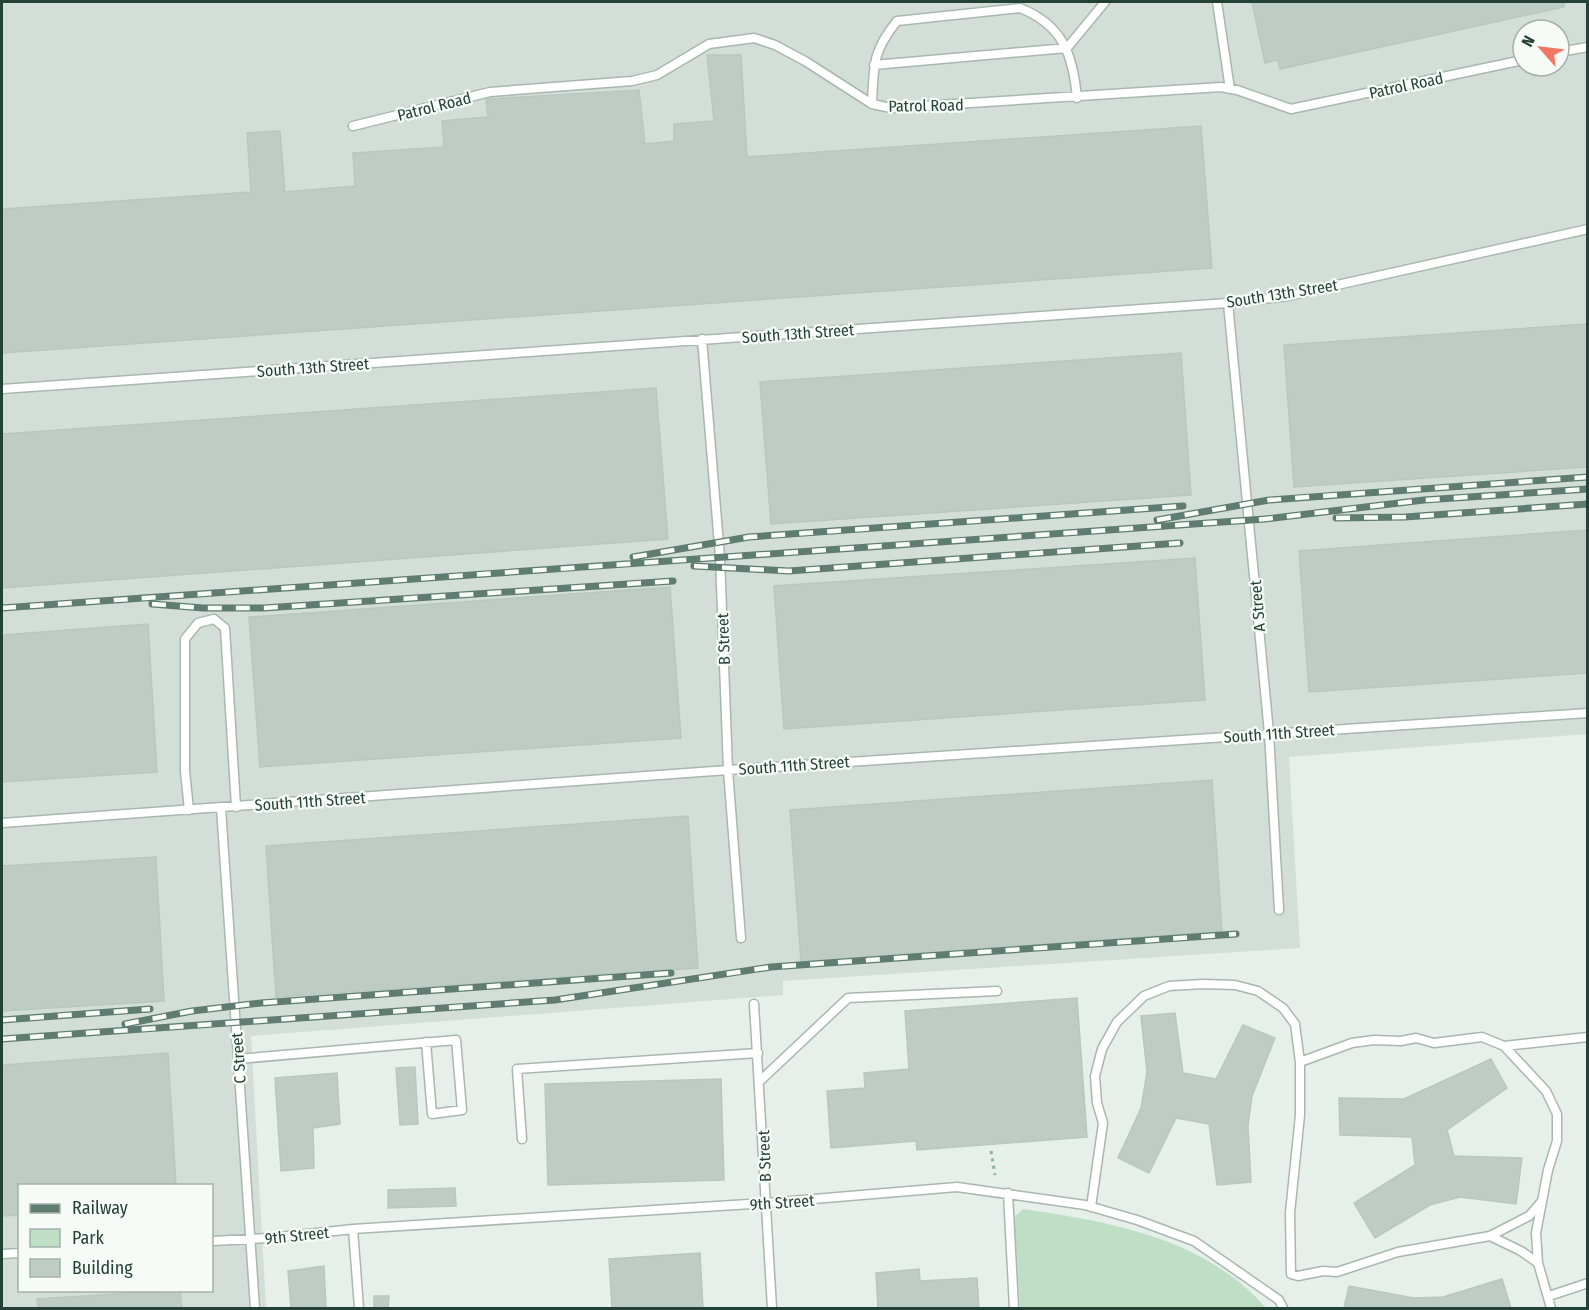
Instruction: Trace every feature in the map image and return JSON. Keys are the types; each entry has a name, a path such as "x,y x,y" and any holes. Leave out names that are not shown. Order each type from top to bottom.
{"lane":[{"path":"874,65 1067,48 1105,2"},
{"path":"1217,2 1230,89"},
{"path":"872,104 874,65 882,40 897,21 1020,8 1036,14 1067,48 1074,65 1077,98"},
{"name":"Patrol Road","path":"353,126 490,92 632,81 657,75 709,44 754,38 776,45 805,61 872,104 891,108 1230,89 1291,109 1511,63"},
{"path":"1571,50 1587,47"},
{"name":"South 13th Street","path":"2,389 1228,303 1288,296 1587,229"},
{"name":"A Street","path":"1228,303 1269,733 1279,910"},
{"name":"B Street","path":"702,339 720,558 728,770 741,938"},
{"path":"189,810 185,771 185,639 198,623 214,619 225,628 236,807"},
{"name":"South 11th Street","path":"2,823 728,770 1587,713"},
{"name":"C Street","path":"221,808 255,1308"},
{"path":"1091,1206 1102,1123 1097,1103 1095,1076 1102,1049 1117,1022 1144,996 1169,986 1203,984 1235,986 1258,991 1283,1008 1295,1024 1300,1062 1300,1115 1290,1213 1291,1274 1298,1276 1323,1271 1337,1272 1398,1252 1490,1236 1530,1216 1542,1201"},
{"path":"760,1080 848,998 997,991"},
{"name":"B Street","path":"754,1004 772,1308"},
{"path":"1300,1062 1352,1043 1374,1040 1401,1041 1416,1038 1434,1043 1482,1037 1504,1046 1546,1091 1557,1114 1557,1141 1536,1233 1538,1263 1551,1308"},
{"path":"1504,1046 1587,1037"},
{"path":"238,1059 426,1042 456,1040 462,1110 432,1114 426,1042"},
{"path":"522,1139 517,1070 758,1053"},
{"name":"9th Street","path":"213,1241 354,1229 766,1203 957,1187 1008,1192 1091,1206 1194,1241 1279,1300 1282,1308"},
{"path":"1008,1192 1014,1308"},
{"path":"354,1229 359,1308"},
{"path":"1490,1236 1521,1251 1538,1263"},
{"path":"2,1254 18,1253"},
{"path":"1549,1296 1587,1283"}],"path":[{"path":"991,1150 994,1175"}],"shaded area":[{"path":"2,2 1587,2 1587,734 1289,757 1300,948 783,981 783,995 251,1036 266,1308 2,1308"}],"green space":[{"path":"1023,1209 1090,1220 1155,1237 1186,1249 1215,1265 1242,1284 1266,1308 1020,1308 1014,1217"}],"building":[{"path":"1252,2 1564,2 1564,7 1280,69 1278,60 1265,63"},
{"path":"707,55 741,55 747,157 1201,126 1212,268 2,353 2,209 251,192 247,133 280,131 285,192 355,186 353,153 444,147 442,121 488,117 486,99 639,90 645,144 674,141 674,124 714,121"},
{"path":"1587,324 1587,467 1294,487 1284,345"},
{"path":"1181,353 1191,495 771,524 760,382"},
{"path":"656,388 668,539 2,588 2,434"},
{"path":"1587,530 1587,673 1309,692 1299,551"},
{"path":"1195,558 1205,700 784,729 774,586"},
{"path":"670,587 681,738 260,767 249,617"},
{"path":"148,624 157,772 2,782 2,635"},
{"path":"1212,780 1222,931 801,962 790,810"},
{"path":"688,816 698,968 276,997 266,846"},
{"path":"156,857 164,1001 2,1011 2,866"},
{"path":"1077,998 1087,1137 917,1150 916,1141 831,1148 827,1091 865,1088 864,1073 909,1069 905,1011"},
{"path":"1175,1013 1183,1073 1216,1079 1243,1025 1275,1038 1252,1096 1248,1126 1251,1182 1217,1185 1209,1124 1176,1118 1149,1173 1118,1158 1141,1108 1147,1072 1141,1016"},
{"path":"168,1053 176,1184 18,1184 18,1215 2,1216 2,1065"},
{"path":"1491,1059 1507,1088 1447,1130 1454,1156 1522,1158 1516,1204 1460,1197 1430,1205 1375,1238 1354,1203 1415,1165 1412,1137 1340,1135 1339,1098 1404,1099"},
{"path":"415,1067 418,1124 400,1125 396,1068"},
{"path":"337,1073 340,1124 313,1128 314,1168 281,1171 275,1078"},
{"path":"721,1079 724,1180 548,1185 545,1084"},
{"path":"455,1188 456,1206 388,1208 388,1190"},
{"path":"700,1253 703,1308 612,1308 609,1259"},
{"path":"324,1266 326,1308 291,1308 288,1271"},
{"path":"919,1269 920,1281 977,1278 979,1308 878,1308 876,1273"},
{"path":"1502,1279 1511,1308 1344,1308 1349,1286 1414,1298 1443,1297"},
{"path":"180,1292 182,1308 38,1308 37,1299"},
{"path":"374,1296 389,1296 388,1308 374,1308"}],"railway":[{"path":"1157,520 1269,500 1588,477"},
{"path":"2,608 1265,519 1424,500 1588,489"},
{"path":"1336,518 1405,517 1588,504"},
{"path":"633,557 749,537 1183,506"},
{"path":"694,566 789,571 1180,543"},
{"path":"152,604 203,608 264,608 673,581"},
{"path":"2,1039 555,1000 771,967 1236,934"},
{"path":"125,1024 192,1011 261,1003 671,973"},
{"path":"2,1020 150,1009"}]}
